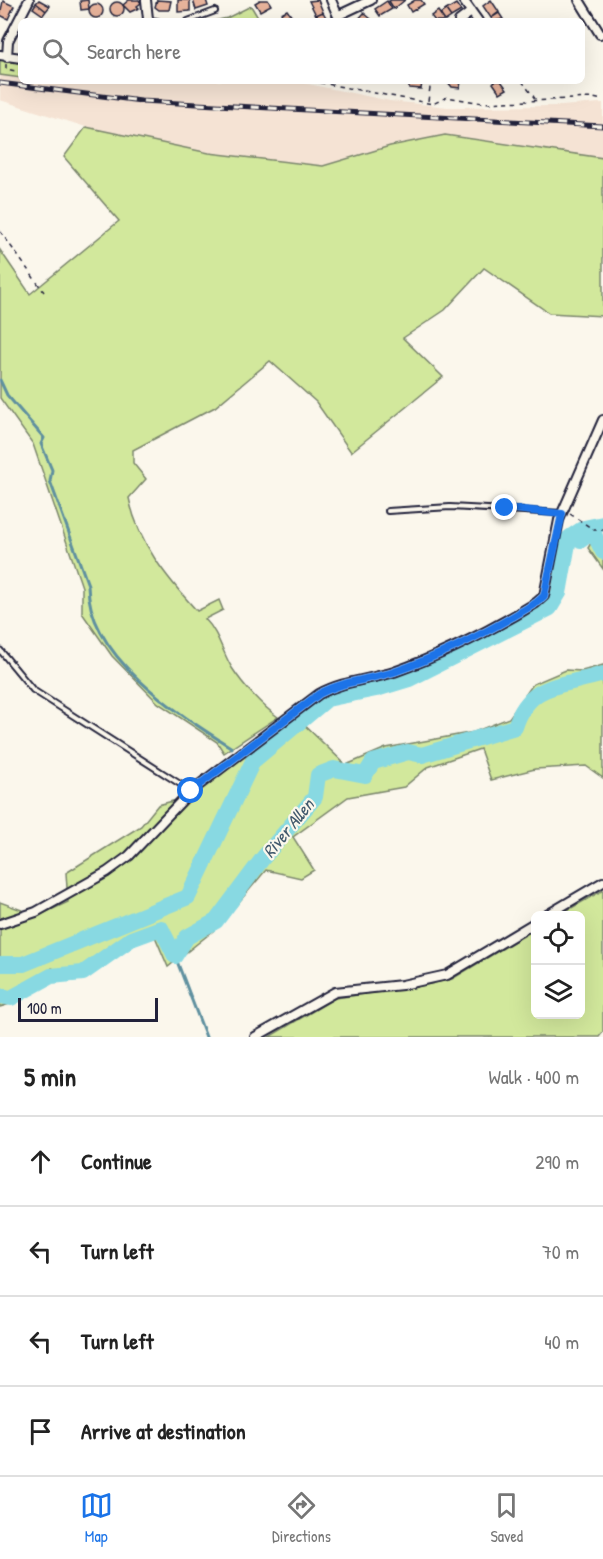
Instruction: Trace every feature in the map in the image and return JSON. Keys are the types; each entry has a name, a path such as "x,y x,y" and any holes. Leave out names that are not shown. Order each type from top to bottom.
{"street":[{"path":"19,18 28,0"},
{"path":"146,0 148,18"},
{"path":"331,0 340,18 371,0"},
{"path":"463,0 476,18"},
{"path":"579,0 600,34"},
{"path":"463,18 471,12"},
{"path":"18,20 3,56 18,58"},
{"path":"0,924 36,912 107,872 129,856 191,791 319,694 338,684 392,672 457,648 536,603 544,596 563,512 603,420"},
{"path":"553,911 603,882"},
{"path":"255,1037 335,992 402,985 447,975 531,925"}],"lane":[{"path":"196,18 215,11"},
{"path":"388,512 450,507 563,512"},
{"path":"0,650 33,690 191,791"}],"path":[{"path":"3,56 6,69"},
{"path":"0,68 18,71"},
{"path":"325,84 434,104 452,97 483,103 603,100"},
{"path":"427,102 430,84"},
{"path":"524,84 536,101"},
{"path":"0,231 44,292"},
{"path":"563,512 584,522 594,530 603,530"}],"shaded area":[{"path":"0,75 18,78 18,84 308,84 390,101 448,107 561,106 603,103 603,158 445,135 390,146 323,166 209,153 86,127 0,100"}],"green space":[{"path":"251,6 258,18 227,18"},
{"path":"0,60 18,63 18,78 0,75"},
{"path":"86,127 209,153 323,166 390,146 445,135 603,158 603,316 549,313 484,268 445,310 403,338 443,377 351,452 316,402 270,361 215,407 133,450 133,463 146,479 129,498 139,530 147,545 165,573 197,611 219,600 223,610 205,619 214,630 236,675 259,701 278,717 224,753 217,742 158,703 112,656 82,613 82,587 33,444 0,398 0,250 30,294 119,221 64,157"},
{"path":"595,536 603,537 603,569 588,548"},
{"path":"603,665 603,778 586,766 535,769 491,780 480,749 428,767 404,787 348,797 293,837 314,870 301,878 266,870 218,927 168,967 151,927 83,978 52,968 20,1001 0,1007 0,902 38,916 68,902 66,873 141,826 158,805 195,795 295,716 346,765 386,748 474,732 509,718 533,684 566,670 582,671"},
{"path":"603,890 603,1032 599,1037 269,1037 335,998 411,988 452,979 531,931 531,1019 585,1019 585,911 566,911"}],"building":[{"path":"39,0 50,6 46,11 36,3"},
{"path":"88,0 89,9 81,10 80,1"},
{"path":"129,0 139,0 141,3 137,6 139,8 130,12 123,5"},
{"path":"157,0 171,1 169,10 159,10 155,7"},
{"path":"178,0 190,0 190,11 178,12"},
{"path":"193,0 206,0 208,6 196,10"},
{"path":"268,0 271,5 260,11 255,3"},
{"path":"318,0 323,12 316,15 309,1"},
{"path":"391,0 405,0 394,9 389,1"},
{"path":"415,0 421,0 424,4 411,12 407,5"},
{"path":"491,0 499,12 491,18 483,6"},
{"path":"3,1 14,6 8,19 0,15"},
{"path":"387,1 392,9 380,16 375,9"},
{"path":"114,2 120,2 124,9 120,16 114,16 110,12 110,6"},
{"path":"36,3 46,11 43,15 33,8"},
{"path":"96,4 101,6 103,11 101,16 96,18 91,16 89,11 91,6"},
{"path":"456,4 461,11 451,17 446,10"},
{"path":"287,10 292,17 284,18 281,13"},
{"path":"446,10 451,17 443,18 440,14"},
{"path":"438,11 443,18 433,18 431,16"},
{"path":"323,12 326,18 317,18 316,15"},
{"path":"364,13 370,18 360,18"},
{"path":"499,13 502,18 491,18"},
{"path":"409,84 422,84 421,89 409,88"},
{"path":"450,84 461,84 460,88 452,87"},
{"path":"494,84 503,84 507,89 500,93"}],"waterway":[{"path":"0,380 7,395 44,438 41,444 52,470 50,481 88,585 92,611 103,636 119,659 162,700 232,748"},
{"path":"0,964 23,964 188,897 253,761 327,699 376,689 409,679 550,608 559,593 569,538 584,528 603,524"},
{"path":"578,537 581,540 589,534 595,536 603,552"},
{"name":"River Allen","path":"0,996 11,998 51,976 83,973 131,939 161,928 175,956 187,937 216,921 263,858 315,797 318,775 334,769 365,775 373,762 408,752 422,755 515,727 521,712 539,693 562,684 603,674"},
{"path":"247,758 253,761"},
{"path":"175,956 206,1037"}],"railway":[{"path":"0,83 141,101 603,126"}],"route":[{"path":"191,791 319,694 338,684 392,672 457,648 486,634 544,596 562,514 505,508"}]}
